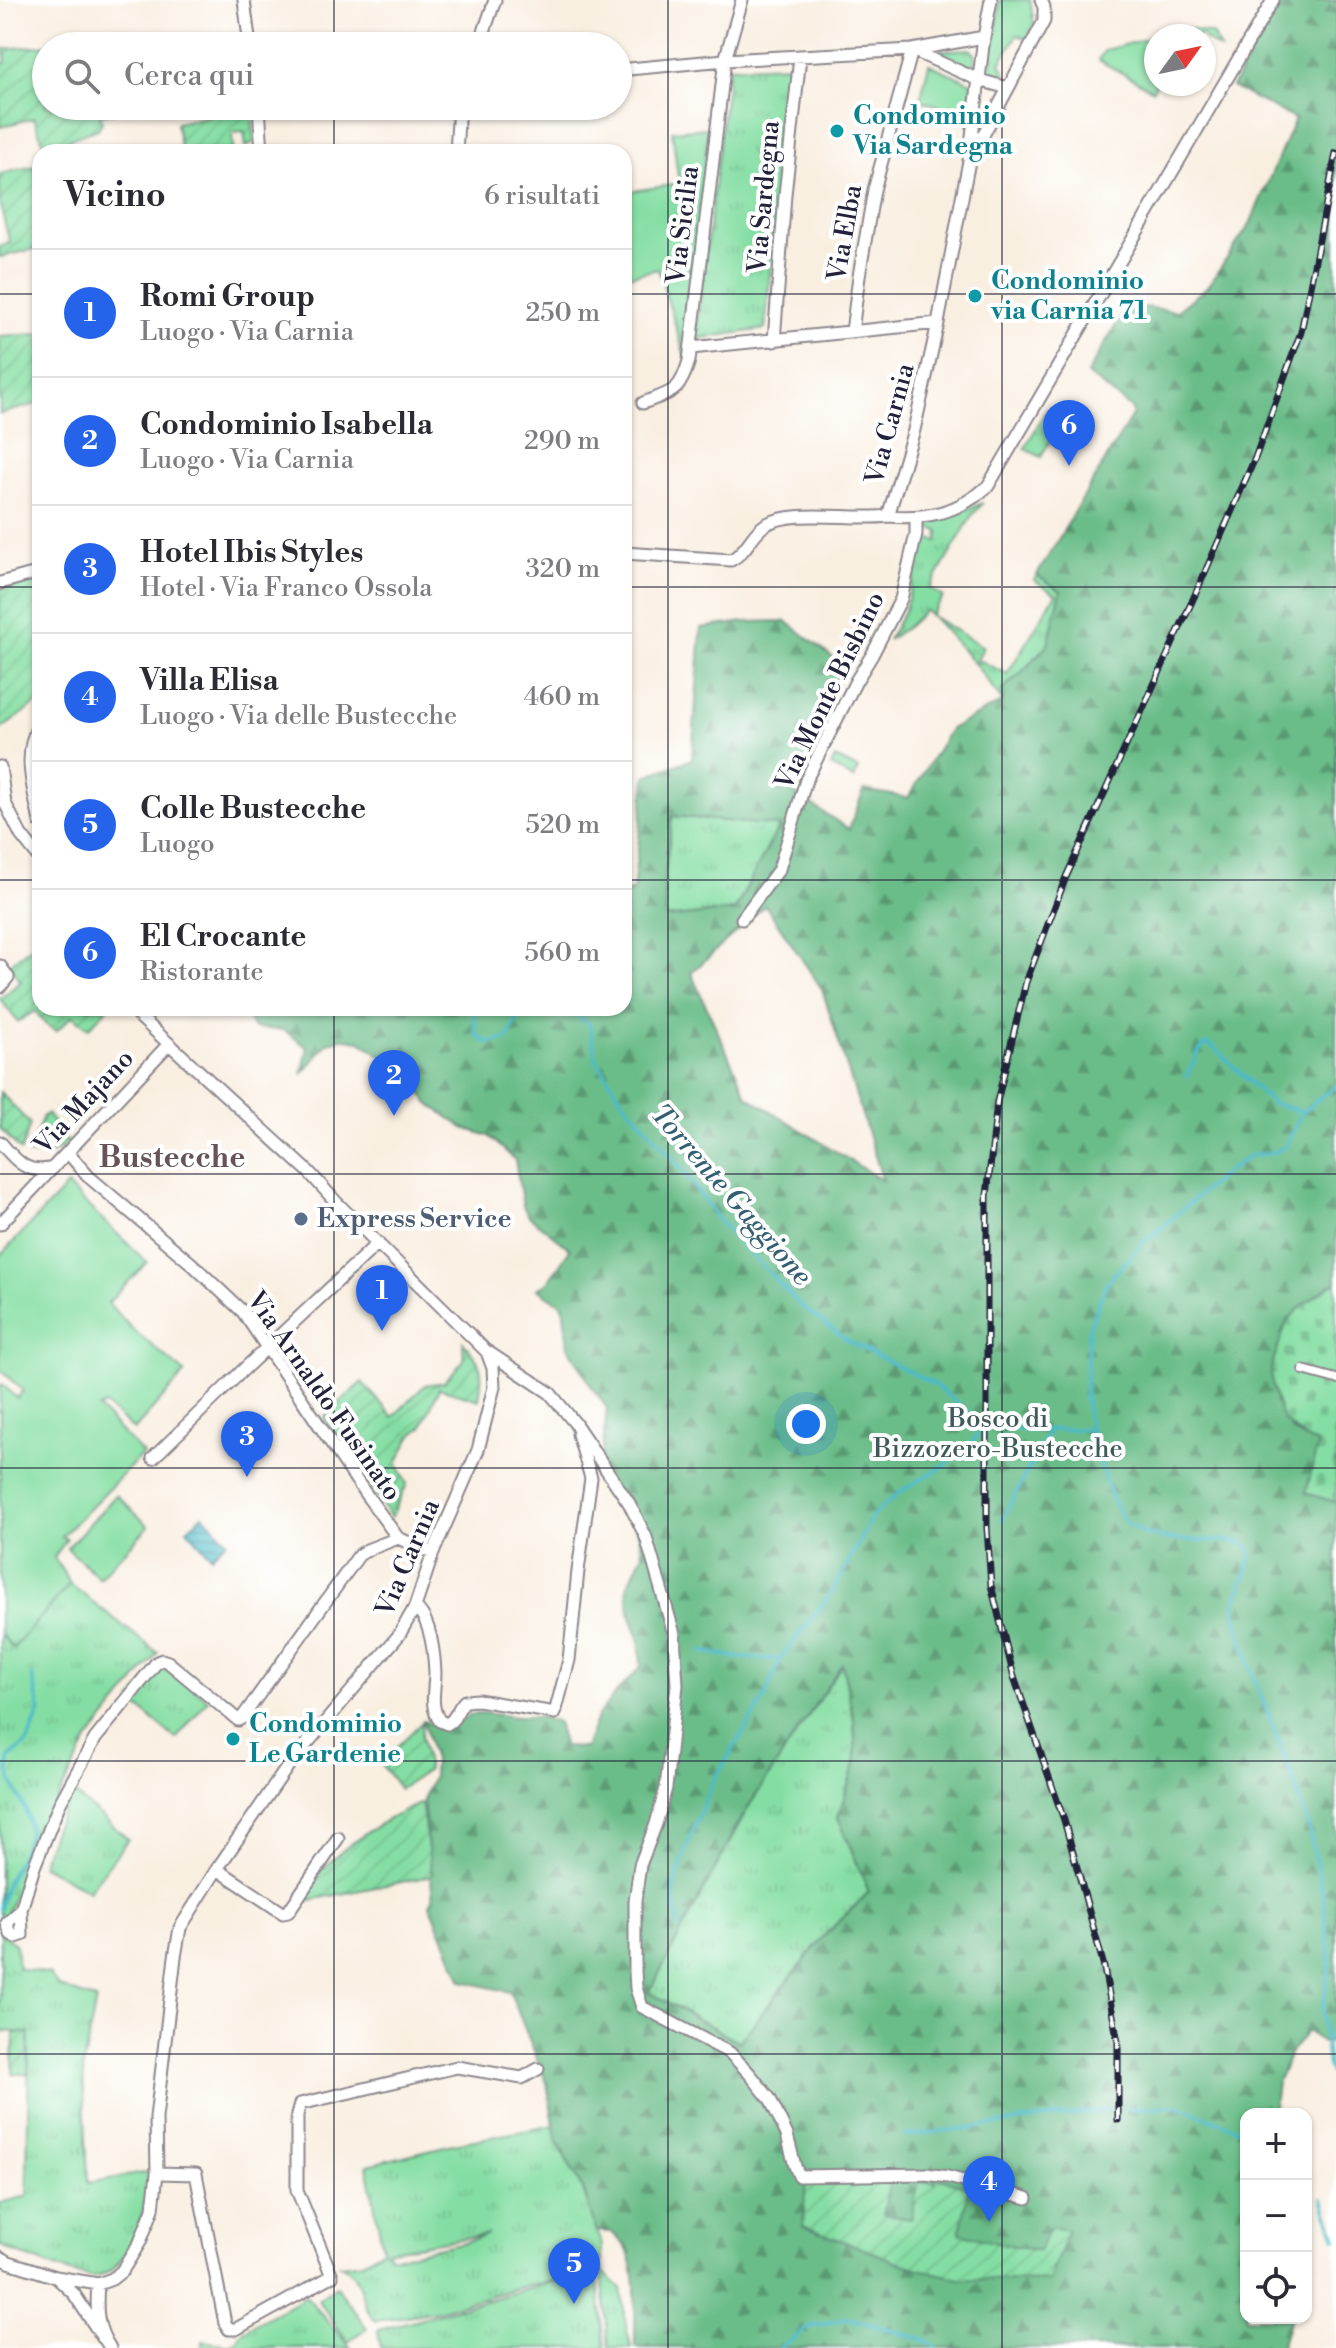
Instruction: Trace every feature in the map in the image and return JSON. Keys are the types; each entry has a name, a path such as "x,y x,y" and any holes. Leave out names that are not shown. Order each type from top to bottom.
{"street":[{"path":"244,0 248,32"},
{"path":"484,32 495,0"},
{"name":"Via Sicilia","path":"643,403 682,384 689,361 725,60 742,0"},
{"name":"Via Carnia","path":"632,554 731,560 744,550 763,526 776,520 798,516 888,516 914,430 938,323 969,161 991,0"},
{"name":"Via Carnia","path":"969,161 1044,21 1041,0"},
{"path":"888,516 916,518 952,509 972,501 988,486 1273,0"},
{"path":"632,69 725,60 912,50 984,37"},
{"path":"912,50 979,80 1008,88"},
{"name":"Via Elba","path":"852,332 874,190 912,50"},
{"name":"Via Sardegna","path":"774,341 800,57"},
{"path":"260,120 261,144"},
{"path":"457,144 458,120"},
{"path":"691,348 938,323"},
{"name":"Via Monte Bisbino","path":"742,919 779,869 806,780 901,599 916,534 916,518"},
{"path":"0,583 32,574"},
{"path":"32,739 32,784"},
{"path":"0,767 5,803 21,835 32,849"},
{"path":"0,966 8,977 0,987"},
{"path":"138,1016 308,1171 487,1352 550,1393 574,1422 629,1503 646,1537 674,1634 677,1685 666,1788 640,1865 635,1901 636,1988 642,2007 730,2053 749,2073 770,2099 782,2123 799,2176 926,2174 1027,2198"},
{"name":"Via Majano","path":"0,1224 168,1045"},
{"path":"0,1142 15,1160 28,1168 41,1171 54,1167"},
{"name":"Via Arnaldo Fusinato","path":"68,1153 89,1177 192,1264 243,1312 398,1538 433,1553"},
{"path":"153,1458 378,1243"},
{"name":"Via Carnia","path":"98,2284 122,2271 140,2242 153,2209 157,2173 156,2118 180,1928 288,1766 399,1635 415,1607 433,1553 458,1499 481,1436 494,1387 493,1368 487,1352"},
{"path":"1303,1370 1336,1379"},
{"path":"415,1607 424,1614 435,1673 435,1716 440,1721 447,1724 454,1720 465,1701 478,1700 555,1713 569,1660 591,1478 574,1422"},
{"name":"Via Arnaldo Fusinato","path":"21,1910 34,1867 59,1805 95,1739 157,1662 168,1662 238,1720 242,1718 359,1555 398,1538"},
{"path":"217,1869 283,1913 288,1912 338,1838"},
{"path":"157,2173 196,2174 225,2323 229,2329 236,2329 332,2276 297,2190 297,2115 300,2104 457,2067 522,2078 538,2069"},
{"path":"0,2257 56,2277 98,2284 97,2318 107,2343"},
{"path":"56,2277 74,2294 107,2343"}],"green space":[{"path":"1000,0 1030,0 1034,24 1027,39 1017,35 1000,63 1006,74 1002,79 994,78 991,69"},
{"name":"Bosco di Bizzozero-Bustecche","path":"1283,0 1336,0 1336,1282 1303,1305 1287,1321 1271,1368 1276,1403 1292,1430 1319,1443 1306,1493 1336,1502 1336,2042 1322,2043 1307,2031 1291,2052 1277,2082 1274,2108 1240,2108 1240,2324 1288,2324 1281,2348 635,2348 635,2295 630,2256 611,2232 596,2231 585,2194 557,2142 547,2083 510,1992 462,1981 430,1904 433,1899 423,1800 433,1776 434,1760 423,1721 451,1728 469,1715 484,1713 542,1717 557,1723 564,1747 585,1748 597,1717 641,1667 639,1638 629,1612 627,1587 643,1553 637,1527 614,1490 599,1482 607,1408 568,1346 563,1305 537,1289 547,1283 570,1249 528,1215 523,1206 515,1160 489,1136 464,1128 429,1104 405,1072 360,1041 340,1038 327,1044 302,1074 308,1048 284,1030 254,1028 246,1016 632,1016 632,891 646,776 692,759 701,628 744,622 786,621 845,667 790,791 849,829 864,790 908,798 950,729 1003,702 1002,690 1048,644 1061,591 1037,575 1133,414 1131,408 1087,374 1128,305 1177,311 1209,285 1250,224 1295,119 1232,87","holes":["672,816 779,826 735,910 666,918 664,885","765,905 822,989 883,1181 747,1096 691,973","842,1664 854,1720 856,1761 838,1817 869,1892 823,1937 739,2042 649,1992 747,1809"]},
{"path":"1144,39 1144,85 1098,60 1105,50"},
{"path":"32,47 32,119 0,127 0,64 6,63 4,49"},
{"path":"970,49 975,54 975,62 968,67 928,51"},
{"path":"929,64 972,83 968,115 920,100"},
{"path":"790,65 765,329 695,339 729,67"},
{"path":"35,120 101,120 98,129 56,144 44,144"},
{"path":"190,120 252,120 255,141 246,144 244,132 232,133 233,144 180,144 176,123"},
{"path":"708,128 686,360 658,269 632,275 632,191 679,184 672,131"},
{"path":"32,166 32,250 0,257 0,246 10,243 0,205 0,174"},
{"path":"32,334 32,405 0,414 0,336"},
{"path":"1047,409 1063,418 1041,457 1025,448"},
{"path":"983,503 973,514 930,588 943,597 930,614 924,611 888,640 905,609 925,538 938,541 939,531 924,526"},
{"path":"1037,575 1062,591 1048,644 1026,668 1003,702 975,664 932,616 983,647 976,663 981,661 1007,674 1056,594 1034,580"},
{"path":"32,582 32,707 0,730 0,589"},
{"path":"835,758 858,769 854,779 831,766"},
{"path":"672,816 780,826 735,910 666,918 664,885"},
{"path":"32,946 32,1013 18,1022 0,999 21,981 8,965"},
{"path":"39,1016 72,1016 56,1031"},
{"path":"72,1016 100,1016 89,1028"},
{"path":"0,1092 30,1124 21,1151 0,1128"},
{"path":"47,1114 68,1142 50,1154 29,1154 43,1116"},
{"path":"67,1186 147,1262 108,1303 131,1328 185,1373 134,1430 105,1405 98,1408 143,1454 62,1536 67,1539 54,1557 70,1584 13,1648 0,1633 0,1386 2,1384 17,1398 23,1391 0,1369 0,1256"},
{"path":"1336,1282 1336,1502 1306,1493 1318,1443 1306,1439 1283,1420 1272,1386 1271,1368 1287,1321 1303,1305"},
{"path":"463,1342 480,1368 479,1400 439,1388 422,1427 411,1436 397,1463 407,1484 391,1518 324,1418 362,1382 393,1417 425,1385 444,1382 464,1360"},
{"path":"116,1495 149,1526 99,1578 67,1548"},
{"path":"70,1584 158,1653 88,1740 50,1813 39,1823 1,1933 16,1945 18,1968 49,1974 59,1987 96,2000 83,2066 88,2183 150,2174 140,2219 127,2251 107,2273 94,2277 61,2270 0,2245 0,2203 27,2196 29,2033 0,2031 0,1633 14,1647"},
{"path":"843,1663 854,1720 856,1761 838,1817 869,1892 823,1937 739,2042 649,1992 747,1809"},
{"path":"161,1666 168,1666 208,1700 176,1739 131,1701"},
{"path":"422,1722 421,1736 428,1770 400,1789 380,1763"},
{"path":"72,1792 128,1839 89,1891 41,1865"},
{"path":"421,1803 432,1876 300,1902 322,1870 356,1840"},
{"path":"14,2033 29,2033 28,2074 13,2074"},
{"path":"556,2125 602,2246 602,2271 597,2272 605,2348 381,2348 378,2330 568,2278 517,2288 437,2311 376,2321 372,2317 356,2278 340,2265 363,2262 383,2249 367,2165 453,2144","holes":["488,2234 398,2256 390,2256 385,2251"]},
{"path":"806,2178 890,2181 883,2214 911,2219 919,2181 935,2183 936,2178 969,2187 960,2233 1004,2245 1039,2251 1050,2227 1068,2230 1049,2281 960,2279 912,2267 803,2226"},
{"path":"602,2271 621,2288 632,2348 609,2348"},
{"path":"336,2286 367,2328 348,2342 318,2300"},
{"path":"306,2296 351,2348 202,2348 203,2341 230,2345 237,2341 243,2331"}],"water":[{"path":"203,1515 227,1541 211,1556 187,1529"}],"waterway":[{"name":"Torrente Gaggione","path":"474,1016 476,1034 487,1043 507,1039 516,1016"},
{"name":"Torrente Gaggione","path":"578,1016 590,1025 596,1059 621,1098 681,1168 721,1223 802,1307 848,1341 934,1384 977,1420 987,1424"},
{"path":"1187,1077 1197,1054 1205,1044 1211,1045 1272,1103 1302,1112"},
{"path":"1336,1086 1302,1112 1286,1146 1273,1153 1251,1155 1225,1173 1142,1244 1106,1284 1089,1328 1085,1398 1090,1429 1107,1485 1119,1514 1130,1526 1151,1536 1175,1540 1236,1541 1248,1546 1251,1559 1235,1604 1236,1616 1251,1670 1309,1829 1324,1902 1330,1962 1322,2012 1328,2066 1336,2088"},
{"path":"679,1927 673,1890 691,1835 715,1778 764,1699 780,1659 833,1591 873,1515 901,1491 945,1465 968,1447 987,1424 1023,1430 1090,1429"},
{"path":"1002,1520 1049,1430"},
{"path":"701,1651 740,1658 780,1659"},
{"path":"0,1909 6,1885 28,1836 28,1818 10,1778 9,1758 28,1742 40,1710 32,1676"},
{"path":"1126,2109 1177,2106 1240,2130"},
{"path":"904,2136 1109,2110"},
{"path":"1323,2199 1336,2239"},
{"path":"780,2348 809,2327 849,2318 928,2341 936,2348"}],"railway":[{"path":"1118,2120 1118,2042 1103,1963 1064,1820 1014,1677 991,1585 987,1528 987,1196 997,1102 1026,982 1066,877 1255,458 1301,332 1336,153"}],"place":[{"name":"Condominio Via Sardegna","path":"837,131"},
{"name":"Condominio via Carnia 71","path":"975,296"},
{"name":"El Crocante","path":"1069,466"},
{"name":"Condominio Isabella","path":"394,1116"},
{"name":"Express Service","path":"301,1219"},
{"name":"Romi Group","path":"382,1331"},
{"name":"Hotel Ibis Styles","path":"247,1477"},
{"name":"Condominio Le Gardenie","path":"233,1739"},
{"name":"Villa Elisa","path":"989,2222"},
{"name":"Colle Bustecche","path":"574,2304"}],"district":[{"name":"Bustecche","path":"172,1158"}]}
